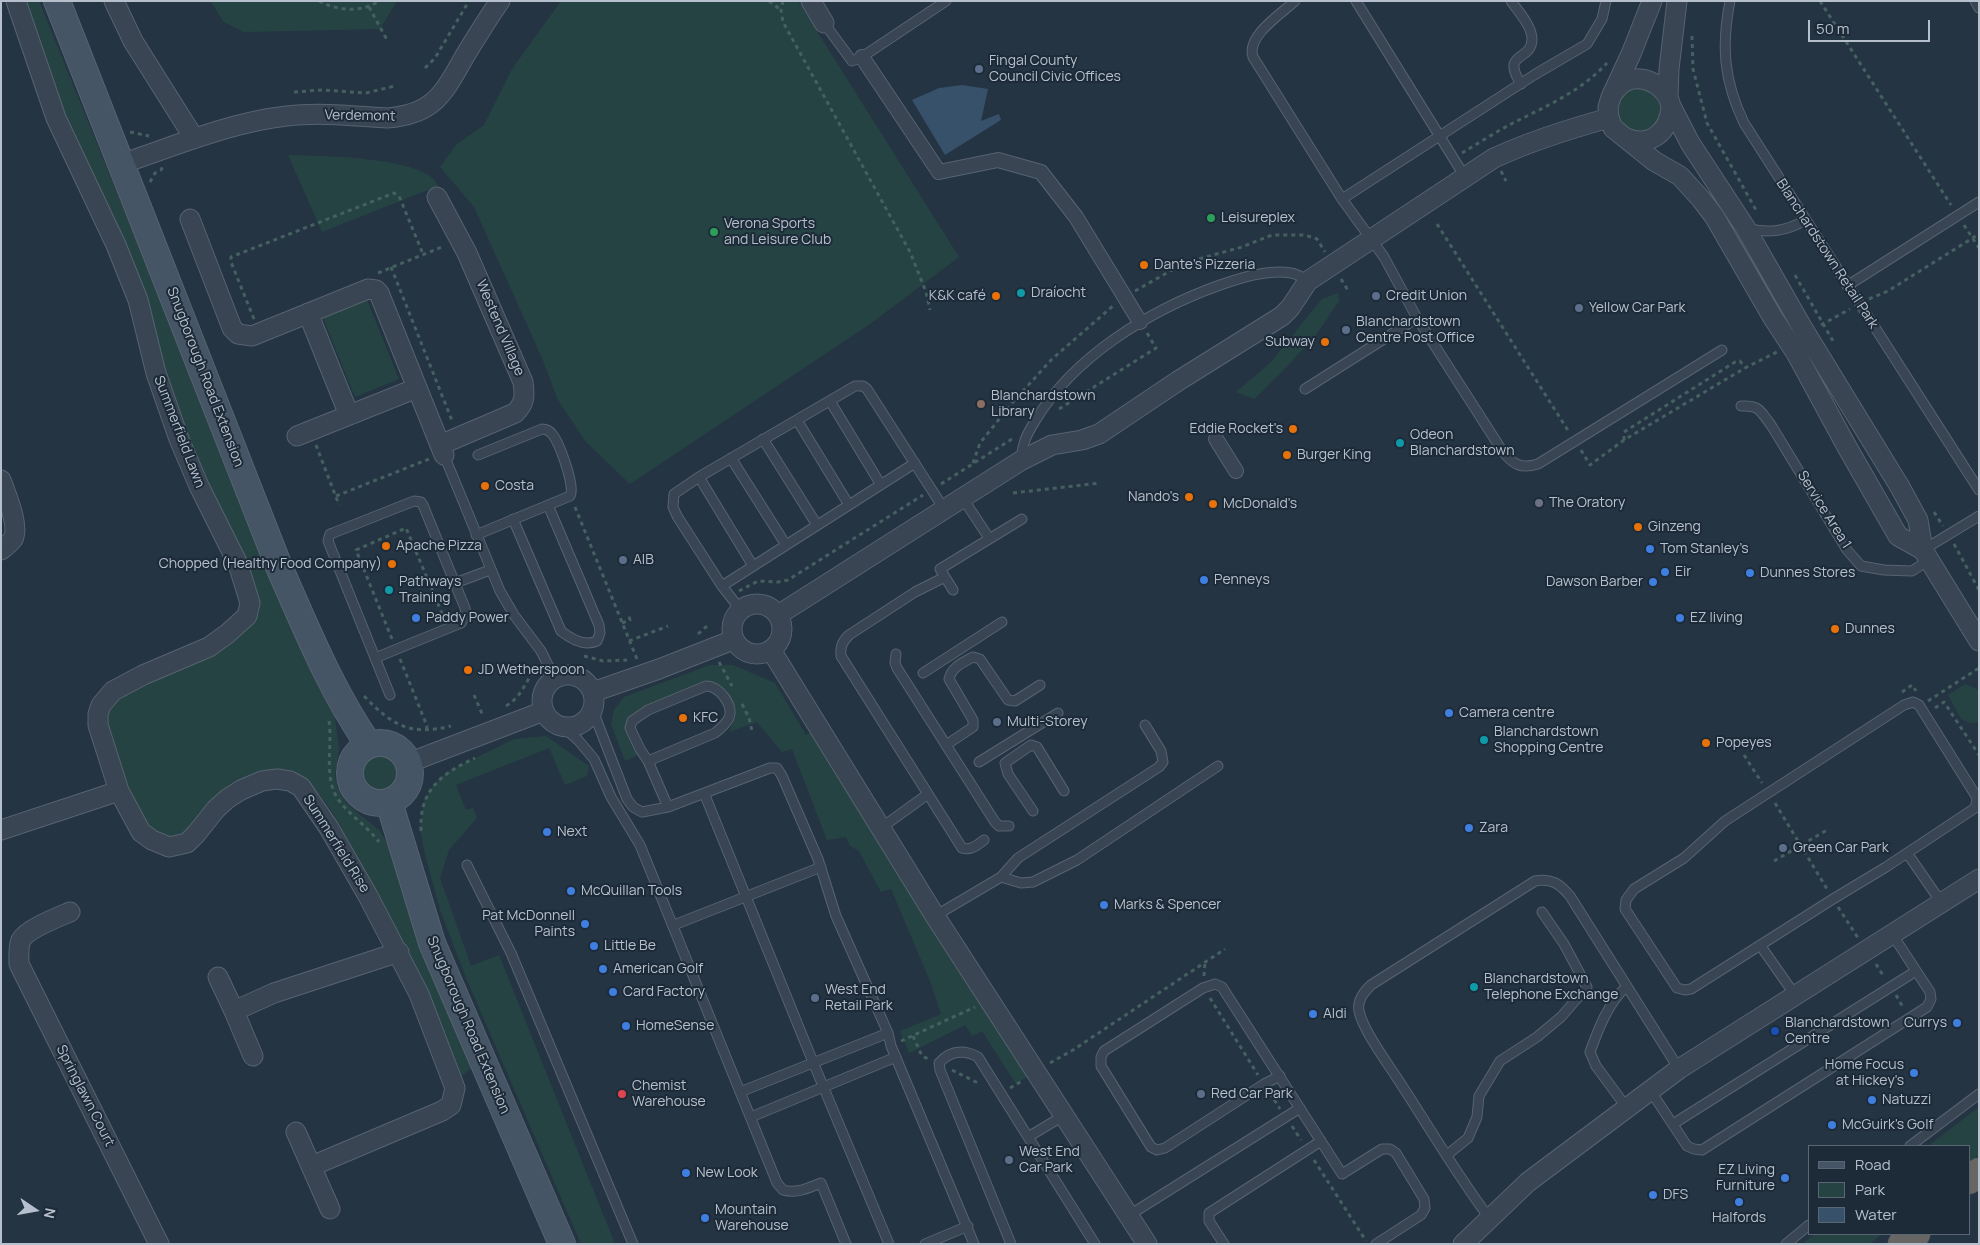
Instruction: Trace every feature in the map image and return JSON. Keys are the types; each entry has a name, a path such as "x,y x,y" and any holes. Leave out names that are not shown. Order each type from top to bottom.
{"highway":[{"path":"1893,1244 1904,1235"},
{"path":"1902,1244 1915,1235"}],"main road":[{"name":"Snugborough Road Extension","path":"57,1 284,577 327,670 369,746"},
{"path":"378,743 388,744 396,748 408,763 410,773 408,782 397,798 389,802 374,802 360,796 350,778 350,768 354,759 360,751 369,746 378,743"},
{"name":"Snugborough Road Extension","path":"389,802 432,943 562,1244"}],"street":[{"name":"Summerfield Lawn","path":"16,1 56,118 116,245 139,303 156,373 179,439 198,486 238,564 250,604 247,616 209,647 140,677 113,692 101,705 98,714 98,726 119,791"},
{"path":"114,1 133,41 194,138"},
{"name":"Verdemont","path":"121,164 194,138 288,115 388,118 420,111 442,95 500,1"},
{"path":"811,1 824,23"},
{"path":"1652,1 1632,54 1610,97 1608,107 1609,118 1613,128 1654,161 1680,176 1692,187 1714,216 1791,346 1898,536 1926,555"},
{"path":"1621,136 1630,140 1652,139 1660,134 1670,117 1671,46 1677,1"},
{"path":"862,57 940,172 998,160 1041,172 1076,217 1140,322"},
{"path":"1610,97 1616,88 1635,78 1655,82 1669,95 1690,143 1745,227 1914,512 1918,520 1926,555 1979,641"},
{"path":"778,615 1022,460 1052,445 1082,440 1099,434 1178,381 1282,316 1290,308 1308,281 1494,158 1561,131 1609,118"},
{"name":"Westend Village","path":"437,197 467,253 523,382 525,396 523,405 514,413 459,437 443,451"},
{"path":"190,219 232,328 238,334 252,336 368,289 376,290 379,293 443,451"},
{"path":"308,313 349,415"},
{"path":"306,438 349,415 417,388"},
{"path":"1216,439 1236,471"},
{"path":"1,480 14,520 15,532 12,540 1,550"},
{"path":"735,602 748,605 756,603 772,609 778,615 781,622 781,638 771,650 757,655 750,654 733,640 732,624 735,616 735,602"},
{"path":"593,701 733,640"},
{"path":"771,650 935,916 1147,1244"},
{"path":"568,675 579,677 586,682 593,701 586,720 580,724 573,727 563,727 549,719 544,710 542,700 544,692 555,679 568,675"},
{"path":"408,763 544,710"},
{"name":"Summerfield Rise","path":"119,791 141,832 152,840 169,847 187,843 216,809 235,793 262,781 290,780 301,787 312,801 399,952 419,994 455,1088 451,1105 442,1111 312,1166"},
{"path":"1,830 119,791"},
{"path":"1469,1242 1490,1218 1528,1182 1679,1069 1979,879"},
{"name":"Springlawn Court","path":"70,912 29,932 22,939 19,947 19,964 159,1244"},
{"path":"234,1010 274,993 399,952"},
{"path":"218,977 234,1010 252,1056"},
{"path":"296,1132 330,1209"}],"lane":[{"path":"824,23 852,61 862,57 946,1"},
{"path":"1295,1 1255,38 1251,52 1342,199 1390,267 1417,318 1512,462 1518,466 1528,467 1538,464 1722,350"},
{"path":"1356,1 1465,176"},
{"path":"1512,1 1531,32 1532,38 1531,46 1516,59 1513,66 1514,72 1522,84"},
{"path":"1342,199 1587,44 1602,19 1606,1"},
{"name":"Blanchardstown Retail Park","path":"1730,1 1724,49 1728,82 1744,123 1979,490"},
{"path":"1975,1 1979,8"},
{"path":"1847,286 1979,202"},
{"path":"1745,227 1769,232 1792,228 1806,220"},
{"path":"1022,460 1021,448 1031,428 1056,392 1076,372 1140,322 1183,299 1248,276 1285,272 1296,274 1308,281"},
{"path":"1305,389 1417,318"},
{"path":"735,602 722,586 672,506 674,494 699,477 855,386 864,386 867,389 944,508"},
{"path":"830,401 881,485"},
{"name":"Service Area 1","path":"1741,406 1754,406 1760,410 1848,550 1861,566 1884,570 1912,571 1926,555"},
{"path":"797,420 849,505"},
{"path":"476,534 570,496 572,493 572,482 553,435 546,429 478,455"},
{"path":"763,439 817,525"},
{"path":"443,451 490,570 506,603 546,660 555,679"},
{"path":"731,458 786,545"},
{"path":"722,586 914,463"},
{"path":"699,477 754,566"},
{"path":"962,497 989,538"},
{"path":"375,658 461,622 466,614 423,505 418,501 330,534 328,541 375,658 390,695"},
{"path":"513,519 561,631 584,644 591,644 597,641 600,633 599,625 548,505"},
{"path":"1926,555 1948,535 1979,516"},
{"path":"953,590 940,569 1022,519"},
{"path":"455,583 490,570"},
{"path":"945,577 915,592 848,636 843,641 840,649 841,656 962,848 972,848 984,840"},
{"path":"923,673 1002,622"},
{"path":"896,654 895,662 995,822 999,826 1009,826"},
{"path":"946,745 973,727 974,724 949,679 951,671 973,657 980,659 1011,702 1040,685"},
{"path":"648,761 715,734 729,718 730,713 722,694 713,686 706,686 638,715 632,720 630,728 648,761 668,807"},
{"path":"593,701 626,799 633,807 642,812 668,807 770,768 777,768 821,867 836,916 888,1033 896,1058 974,1244"},
{"path":"1913,702 1919,705 1977,800 1975,808 1918,846 1691,989 1677,988 1626,909 1626,900 1634,889 1684,858 1732,815 1768,793 1904,705 1913,702"},
{"path":"979,762 1058,713"},
{"path":"935,916 1002,877 1018,858 1159,767 1163,756 1145,725"},
{"path":"563,727 578,740 594,759 611,797 640,845 778,1183 783,1190 791,1192 800,1191 821,1183 846,1244"},
{"path":"1033,811 1008,774 1005,763 1031,745 1037,747 1064,791"},
{"path":"1002,877 1020,884 1033,882 1077,860 1218,766"},
{"path":"704,792 889,1244"},
{"path":"881,828 928,794"},
{"path":"1907,853 1941,902"},
{"path":"467,865 511,953 633,1244"},
{"path":"674,926 821,867"},
{"path":"1490,1218 1464,1184 1376,1046 1362,1018 1358,1004 1364,992 1371,984 1536,881 1545,879 1554,881 1570,896 1679,1069"},
{"path":"1447,1155 1468,1138 1477,1117 1479,1096 1500,1061 1537,1037 1561,1017 1587,987 1564,944 1542,912"},
{"path":"1650,1090 1687,1146 1702,1150 1927,1007 1931,999 1930,992 1892,933"},
{"path":"1760,945 1795,995"},
{"path":"1673,1124 1916,971"},
{"path":"1280,1076 1158,1150 1151,1147 1101,1066 1101,1057 1104,1051 1203,988 1215,984 1222,986 1280,1076 1342,1174 1382,1149 1390,1148 1396,1153 1424,1199 1425,1208 1421,1214 1376,1244"},
{"path":"1626,987 1618,994 1611,1005 1590,1052 1596,1066 1626,1108"},
{"path":"740,1092 888,1033"},
{"path":"1011,1244 940,1070 939,1063 944,1058 957,1052 971,1053 978,1057 1095,1244"},
{"path":"751,1117 896,1058"},
{"path":"1911,1145 1979,1094"},
{"path":"1128,1216 1300,1108"},
{"path":"1028,1137 1063,1116"},
{"path":"1224,1244 1209,1221 1209,1213 1321,1141"},
{"path":"925,1244 968,1226"},
{"path":"1786,1244 1808,1226"}],"path":[{"path":"319,1 341,9 368,6 379,1"},
{"path":"425,68 440,50 469,1"},
{"path":"770,1 781,10"},
{"path":"783,1 781,10 783,22 910,252 926,292 930,310"},
{"path":"1820,1 1979,248"},
{"path":"368,6 387,40"},
{"path":"1692,30 1693,69 1707,123 1769,232"},
{"path":"1453,158 1586,84 1608,62"},
{"path":"294,92 322,90 366,93 395,86"},
{"path":"258,321 251,315 231,262 231,257 394,193 398,196 424,254"},
{"path":"1437,224 1590,465 1624,440 1745,368 1791,346"},
{"path":"1808,335 1823,324 1888,290 1979,234"},
{"path":"374,274 442,247"},
{"path":"391,268 459,437"},
{"path":"1794,274 1837,348"},
{"path":"1058,410 1156,348"},
{"path":"1624,440 1624,432 1735,362 1740,361 1745,368"},
{"path":"735,602 758,581 778,582 788,580 1031,428"},
{"path":"306,438 340,505"},
{"path":"336,496 443,451"},
{"path":"1013,493 1100,483"},
{"path":"570,496 637,659"},
{"path":"1934,511 1979,590"},
{"path":"428,738 426,726 356,550 406,528 448,628"},
{"path":"622,623 630,620 629,616"},
{"path":"629,641 668,626"},
{"path":"690,637 698,634 707,626"},
{"path":"579,654 604,660 619,661 645,656"},
{"path":"500,709 518,697 534,671 546,660"},
{"path":"1931,699 1979,668"},
{"path":"474,695 483,716"},
{"path":"476,719 489,714"},
{"path":"426,731 457,725"},
{"path":"1744,755 1768,793"},
{"path":"421,834 421,814 424,801 431,788 441,777 439,772"},
{"path":"1774,861 1827,830"},
{"path":"913,1036 922,1056 1000,1094 1073,1050 1226,949"},
{"path":"1205,962 1203,988 1367,1244"},
{"path":"968,1009 976,1007"}],"green space":[{"path":"26,1 39,1 270,569 334,712 339,749 335,776 337,786 347,804 379,830 391,849 475,1066 459,1078 411,961 396,931 337,820 311,785 290,771 280,769 258,773 232,786 212,800 201,811 186,833 168,838 155,830 142,815 123,772 106,718 108,710 123,695 216,652 239,637 252,624 256,616 258,604 256,591 240,548 209,490 180,418 87,164 57,94"},
{"path":"210,1 397,1 380,29 244,32 224,22"},
{"name":"Verona Sports and Leisure Club","path":"561,1 798,1 959,257 870,324 630,484 586,442 558,400 542,358 474,207 440,167 456,145 484,125 512,69"},
{"path":"1639,89 1654,95 1660,110 1654,125 1639,131 1624,125 1618,110 1624,95"},
{"path":"288,155 346,157 394,163 430,176 438,186 322,232"},
{"path":"1338,293 1339,301 1316,335 1282,372 1254,399 1236,392 1270,363 1322,299"},
{"path":"367,300 399,379 355,397 323,318"},
{"path":"710,665 733,665 775,683 806,735 819,728 1035,1072 1016,1084 982,1031 972,1036 965,1025 909,1053 900,1031 941,1014 930,981 891,889 881,892 859,851 850,846 846,837 827,840 792,749 782,752 757,722 729,732 736,716 727,692 720,685 710,682 698,685 631,718 638,755 625,761 611,724 614,710 624,697"},
{"path":"1965,684 1977,689 1979,692 1979,722 1970,723 1961,719 1948,695"},
{"path":"546,736 589,766 587,776 565,785 549,748 456,785 466,810 473,808 477,818 449,850 440,878 471,966 499,955 615,1244 581,1244 467,980 441,913 425,855 420,828 424,801 431,788 447,772 514,739"},
{"path":"383,753 391,756 397,762 400,774 397,786 391,792 375,795 367,792 361,786 358,770 361,762 367,756"},
{"path":"1979,1107 1979,1155 1970,1163 1970,1145 1929,1145"},
{"path":"1814,1235 1881,1235 1869,1244 1802,1244"}],"water":[{"path":"962,85 988,89 981,121 999,114 1001,120 945,155 912,100 939,88"}],"place":[{"name":"Fingal County Council Civic Offices","path":"979,69"},
{"name":"Leisureplex","path":"1211,218"},
{"name":"Verona Sports and Leisure Club","path":"714,232"},
{"name":"Dante's Pizzeria","path":"1144,265"},
{"name":"Draíocht","path":"1021,293"},
{"name":"K&K café","path":"996,296"},
{"name":"Credit Union","path":"1376,296"},
{"name":"Yellow Car Park","path":"1579,308"},
{"name":"Blanchardstown Centre Post Office","path":"1346,330"},
{"name":"Subway","path":"1325,342"},
{"name":"Blanchardstown Library","path":"981,404"},
{"name":"Eddie Rocket's","path":"1293,429"},
{"name":"Odeon Blanchardstown","path":"1400,443"},
{"name":"Burger King","path":"1287,455"},
{"name":"Costa","path":"485,486"},
{"name":"Nando's","path":"1189,497"},
{"name":"The Oratory","path":"1539,503"},
{"name":"McDonald's","path":"1213,504"},
{"name":"Ginzeng","path":"1638,527"},
{"name":"Apache Pizza","path":"386,546"},
{"name":"Tom Stanley’s","path":"1650,549"},
{"name":"AIB","path":"623,560"},
{"name":"Chopped (Healthy Food Company)","path":"392,564"},
{"name":"Eir","path":"1665,572"},
{"name":"Dunnes Stores","path":"1750,573"},
{"name":"Penneys","path":"1204,580"},
{"name":"Dawson Barber","path":"1653,582"},
{"name":"Pathways Training","path":"389,590"},
{"name":"Paddy Power","path":"416,618"},
{"name":"EZ living","path":"1680,618"},
{"name":"Dunnes","path":"1835,629"},
{"name":"JD Wetherspoon","path":"468,670"},
{"name":"Camera centre","path":"1449,713"},
{"name":"KFC","path":"683,718"},
{"name":"Multi-Storey","path":"997,722"},
{"name":"Blanchardstown Shopping Centre","path":"1484,740"},
{"name":"Popeyes","path":"1706,743"},
{"name":"Zara","path":"1469,828"},
{"name":"Next","path":"547,832"},
{"name":"Green Car Park","path":"1783,848"},
{"name":"McQuillan Tools","path":"571,891"},
{"name":"Marks & Spencer","path":"1104,905"},
{"name":"Pat McDonnell Paints","path":"585,924"},
{"name":"Little Be","path":"594,946"},
{"name":"American Golf","path":"603,969"},
{"name":"Blanchardstown Telephone Exchange","path":"1474,987"},
{"name":"Card Factory","path":"613,992"},
{"name":"West End Retail Park","path":"815,998"},
{"name":"Aldi","path":"1313,1014"},
{"name":"Currys","path":"1957,1023"},
{"name":"HomeSense","path":"626,1026"},
{"name":"Blanchardstown Centre","path":"1775,1031"},
{"name":"Home Focus at Hickey's","path":"1914,1073"},
{"name":"Chemist Warehouse","path":"622,1094"},
{"name":"Red Car Park","path":"1201,1094"},
{"name":"Natuzzi","path":"1872,1100"},
{"name":"McGuirk's Golf","path":"1832,1125"},
{"name":"West End Car Park","path":"1009,1160"},
{"name":"New Look","path":"686,1173"},
{"name":"EZ Living Furniture","path":"1785,1178"},
{"name":"DFS","path":"1653,1195"},
{"name":"Halfords","path":"1739,1202"},
{"name":"Mountain Warehouse","path":"705,1218"}]}
